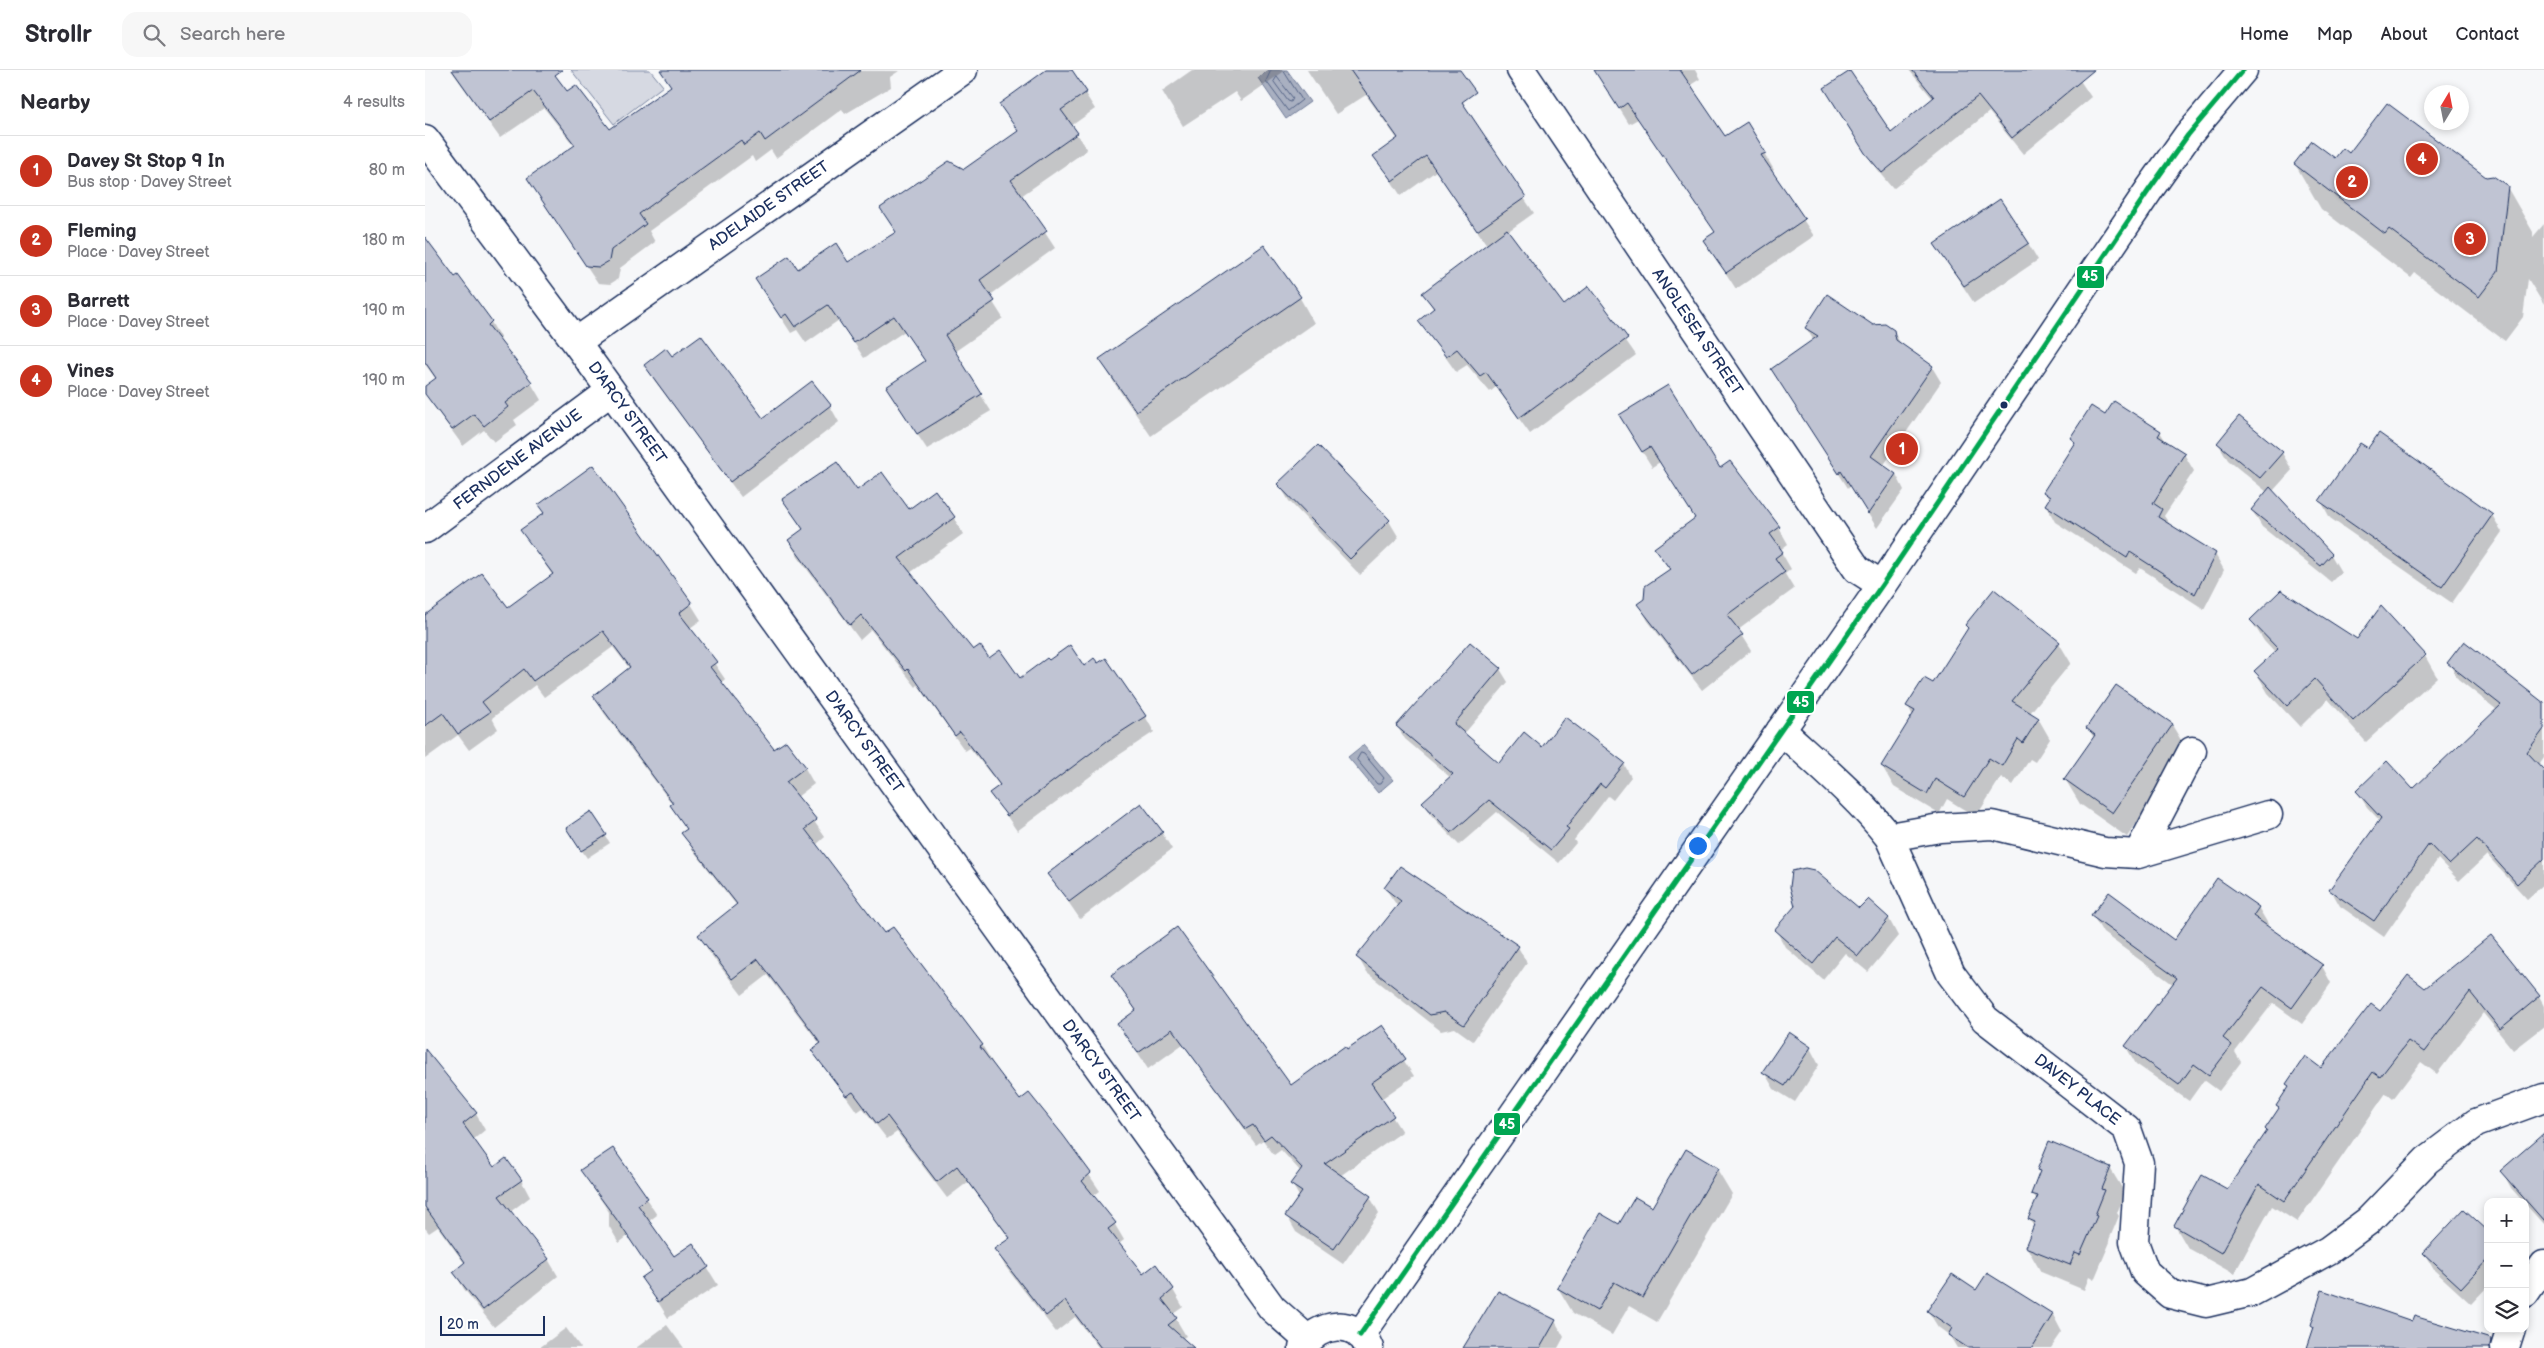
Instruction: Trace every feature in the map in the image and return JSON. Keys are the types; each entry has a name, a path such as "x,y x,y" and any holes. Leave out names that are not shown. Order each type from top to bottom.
{"street":[{"name":"ADELAIDE STREET","path":"576,342 963,70"},
{"name":"ANGLESEA STREET","path":"1521,70 1857,569 1882,585"},
{"path":"1306,1344 1316,1332 1327,1327 1351,1329 1365,1342 1781,730 1882,585 2151,187 2188,135 2243,70"},
{"name":"D'ARCY STREET","path":"425,139 576,342 1272,1308 1306,1344"},
{"name":"FERNDENE AVENUE","path":"425,530 611,391"},
{"name":"DAVEY PLACE","path":"1781,730 1834,778 1877,821 1889,837 1951,974 1985,1020 2127,1129 2139,1163 2134,1242 2145,1272 2170,1294 2206,1303 2252,1292 2329,1250 2368,1220 2427,1160 2476,1123 2544,1098"},
{"path":"2138,854 2192,751"},
{"path":"1889,837 1940,828 1991,825 2105,852 2138,854 2268,815"},
{"path":"2528,1288 2544,1265"},
{"path":"2505,1348 2510,1333"}],"shaded area":[{"path":"571,70 650,70 663,86 614,124"}],"water":[{"path":"1269,70 1287,70 1310,102 1286,119 1258,78"},
{"path":"1363,745 1393,780 1378,793 1348,757"}],"building":[{"path":"452,70 562,70 555,75 567,91 576,85 610,129 671,86 660,70 861,70 765,141 760,133 744,145 741,140 639,214 646,224 611,250 609,261 599,267 586,266 527,178 575,145 533,91 489,122"},
{"path":"1046,70 1072,70 1087,92 1061,110 1078,133 1011,180 1047,231 980,280 995,301 945,335 982,394 917,434 886,387 925,361 894,316 854,343 828,305 795,327 786,314 781,318 755,279 789,256 798,269 836,243 848,262 896,232 880,208 949,161 964,169 1018,131 999,104"},
{"path":"1350,70 1460,70 1476,92 1462,102 1526,197 1477,231 1426,156 1392,181 1373,156 1398,138"},
{"path":"1594,70 1680,70 1725,136 1747,122 1766,153 1761,155 1805,219 1726,273 1703,240 1715,232 1627,103 1619,109"},
{"path":"1912,70 2094,70 2012,138 1978,96 1882,173 1865,153 1824,88 1850,71 1891,132 1934,97"},
{"path":"2387,103 2486,177 2493,176 2508,186 2498,272 2479,297 2389,229 2385,234 2294,164 2312,141 2335,158 2343,148 2349,153"},
{"path":"2000,199 2029,243 1964,286 1934,244"},
{"path":"1507,229 1564,305 1589,286 1628,338 1519,418 1486,372 1480,376 1457,349 1446,357 1418,321 1434,308 1422,293"},
{"path":"425,237 455,277 458,275 492,321 488,325 532,382 505,403 508,407 484,426 474,414 452,430 425,394 425,386 436,378 425,362"},
{"path":"1264,245 1301,297 1136,411 1099,359"},
{"path":"1827,294 1873,325 1885,324 1894,330 1896,340 1933,366 1871,456 1896,474 1868,514 1841,471 1839,474 1771,369 1818,336 1805,328"},
{"path":"701,335 763,418 812,381 831,405 730,482 644,365 666,348 672,356"},
{"path":"1668,385 1720,468 1730,461 1780,527 1770,534 1783,552 1775,558 1785,572 1727,615 1743,635 1692,675 1637,604 1644,599 1645,586 1670,569 1654,548 1695,518 1650,447 1642,452 1619,415"},
{"path":"2114,401 2161,431 2158,436 2185,453 2153,503 2162,509 2158,517 2216,553 2195,594 2130,552 2127,558 2045,505 2050,497 2043,492 2075,442 2070,438 2091,406 2105,415"},
{"path":"2239,416 2283,452 2260,478 2217,443"},
{"path":"2379,433 2493,514 2442,587 2319,501 2360,443 2368,448"},
{"path":"1318,445 1390,520 1350,559 1277,484"},
{"path":"837,462 857,490 882,472 909,509 935,490 955,517 899,558 973,650 980,645 989,658 1000,650 1020,678 1047,658 1049,660 1070,645 1084,666 1094,658 1098,663 1106,658 1146,716 1107,741 1007,816 989,793 1000,785 960,732 955,736 908,669 906,671 861,615 850,625 788,540 803,529 782,499"},
{"path":"593,465 692,603 679,613 717,662 710,667 774,749 786,741 806,767 786,782 817,820 805,829 884,933 893,927 983,1045 980,1047 1020,1100 1029,1093 1063,1135 1091,1173 1082,1181 1116,1223 1108,1229 1143,1274 1156,1264 1174,1289 1162,1299 1177,1318 1168,1325 1194,1348 1101,1348 1065,1301 1046,1316 994,1249 1010,1238 957,1166 937,1182 887,1116 877,1124 853,1092 846,1096 811,1050 821,1043 758,959 732,979 698,935 737,904 681,833 687,829 670,805 673,803 593,696 630,667 603,631 533,681 524,669 482,702 490,712 458,734 443,713 425,726 425,615 482,573 508,607 553,574 520,530 544,513 538,505"},
{"path":"2270,487 2332,554 2321,566 2251,510"},
{"path":"1994,589 2060,642 2012,701 2039,718 2023,743 2018,739 2002,766 1989,758 1964,797 1935,779 1927,794 1881,766 1915,711 1906,706 1924,678 1933,683 1968,628 1965,625"},
{"path":"2281,590 2357,639 2381,606 2426,655 2353,721 2315,679 2287,706 2254,671 2278,649 2250,620"},
{"path":"2464,641 2544,703 2544,729 2527,752 2544,770 2544,859 2517,884 2477,839 2449,865 2429,844 2374,921 2329,890 2381,818 2356,791 2387,761 2413,789 2501,705 2447,663"},
{"path":"1470,642 1501,668 1454,724 1499,763 1524,732 1542,747 1565,717 1625,763 1605,788 1600,784 1566,827 1569,829 1551,850 1489,800 1451,833 1422,802 1453,774 1396,726"},
{"path":"2116,685 2173,724 2112,813 2064,779 2095,735 2086,728"},
{"path":"1141,803 1163,832 1069,902 1047,874"},
{"path":"591,811 607,835 581,851 566,828"},
{"path":"1400,866 1519,946 1464,1025 1444,1012 1430,1015 1356,957 1401,901 1384,888"},
{"path":"1805,868 1814,870 1859,908 1868,899 1889,918 1858,956 1835,937 1813,964 1774,930 1795,906 1790,887 1792,871"},
{"path":"2217,878 2259,907 2253,916 2323,965 2292,1008 2263,987 2223,1038 2232,1045 2209,1075 2194,1064 2179,1085 2125,1046 2177,978 2091,916 2109,892 2174,940"},
{"path":"1177,927 1291,1085 1345,1046 1347,1049 1382,1025 1406,1059 1371,1083 1394,1116 1325,1164 1371,1196 1334,1249 1285,1216 1302,1192 1290,1184 1302,1168 1271,1135 1264,1140 1253,1125 1246,1129 1172,1029 1138,1053 1117,1024 1136,1010 1111,975"},
{"path":"2491,935 2540,996 2500,1029 2470,992 2424,1052 2408,1041 2380,1077 2373,1072 2284,1201 2259,1184 2221,1253 2174,1226 2202,1175 2227,1189 2267,1131 2265,1129 2279,1108 2276,1106 2289,1086 2286,1084 2305,1056 2321,1068 2371,1004 2380,1011 2408,975 2425,988"},
{"path":"1789,1032 1811,1047 1785,1086 1762,1072"},
{"path":"425,1049 477,1113 463,1124 494,1167 506,1158 522,1180 499,1196 549,1259 483,1310 453,1272 465,1262 425,1207"},
{"path":"2544,1133 2544,1221 2529,1204 2529,1198 2524,1198 2500,1171"},
{"path":"2049,1141 2111,1167 2102,1189 2105,1190 2095,1215 2097,1216 2080,1255 2075,1253 2070,1265 2025,1247 2035,1222 2028,1219 2038,1196 2031,1194 2040,1171 2037,1170"},
{"path":"613,1148 648,1198 638,1205 674,1256 693,1243 709,1267 658,1302 641,1278 651,1271 617,1220 580,1170"},
{"path":"1686,1149 1718,1168 1643,1298 1614,1282 1597,1311 1557,1288 1600,1213 1619,1224 1635,1197 1652,1207"},
{"path":"2464,1209 2484,1227 2484,1263 2461,1288 2423,1253"},
{"path":"1987,1273 2053,1314 2032,1348 1968,1348 1948,1335 1952,1328 1927,1311 1952,1274 1976,1290"},
{"path":"2322,1290 2412,1321 2414,1316 2491,1339 2490,1348 2307,1348 2314,1327 2311,1325"},
{"path":"1498,1291 1556,1320 1540,1348 1463,1348"}],"transit line":[{"name":"45","path":"1360,1335 1882,585 2151,187 2188,135 2243,70"}],"place":[{"name":"Vines","path":"2422,159"},
{"name":"Fleming","path":"2352,182"},
{"name":"Barrett","path":"2470,239"},
{"name":"Davey St Stop 9 In","path":"1902,449"}]}
